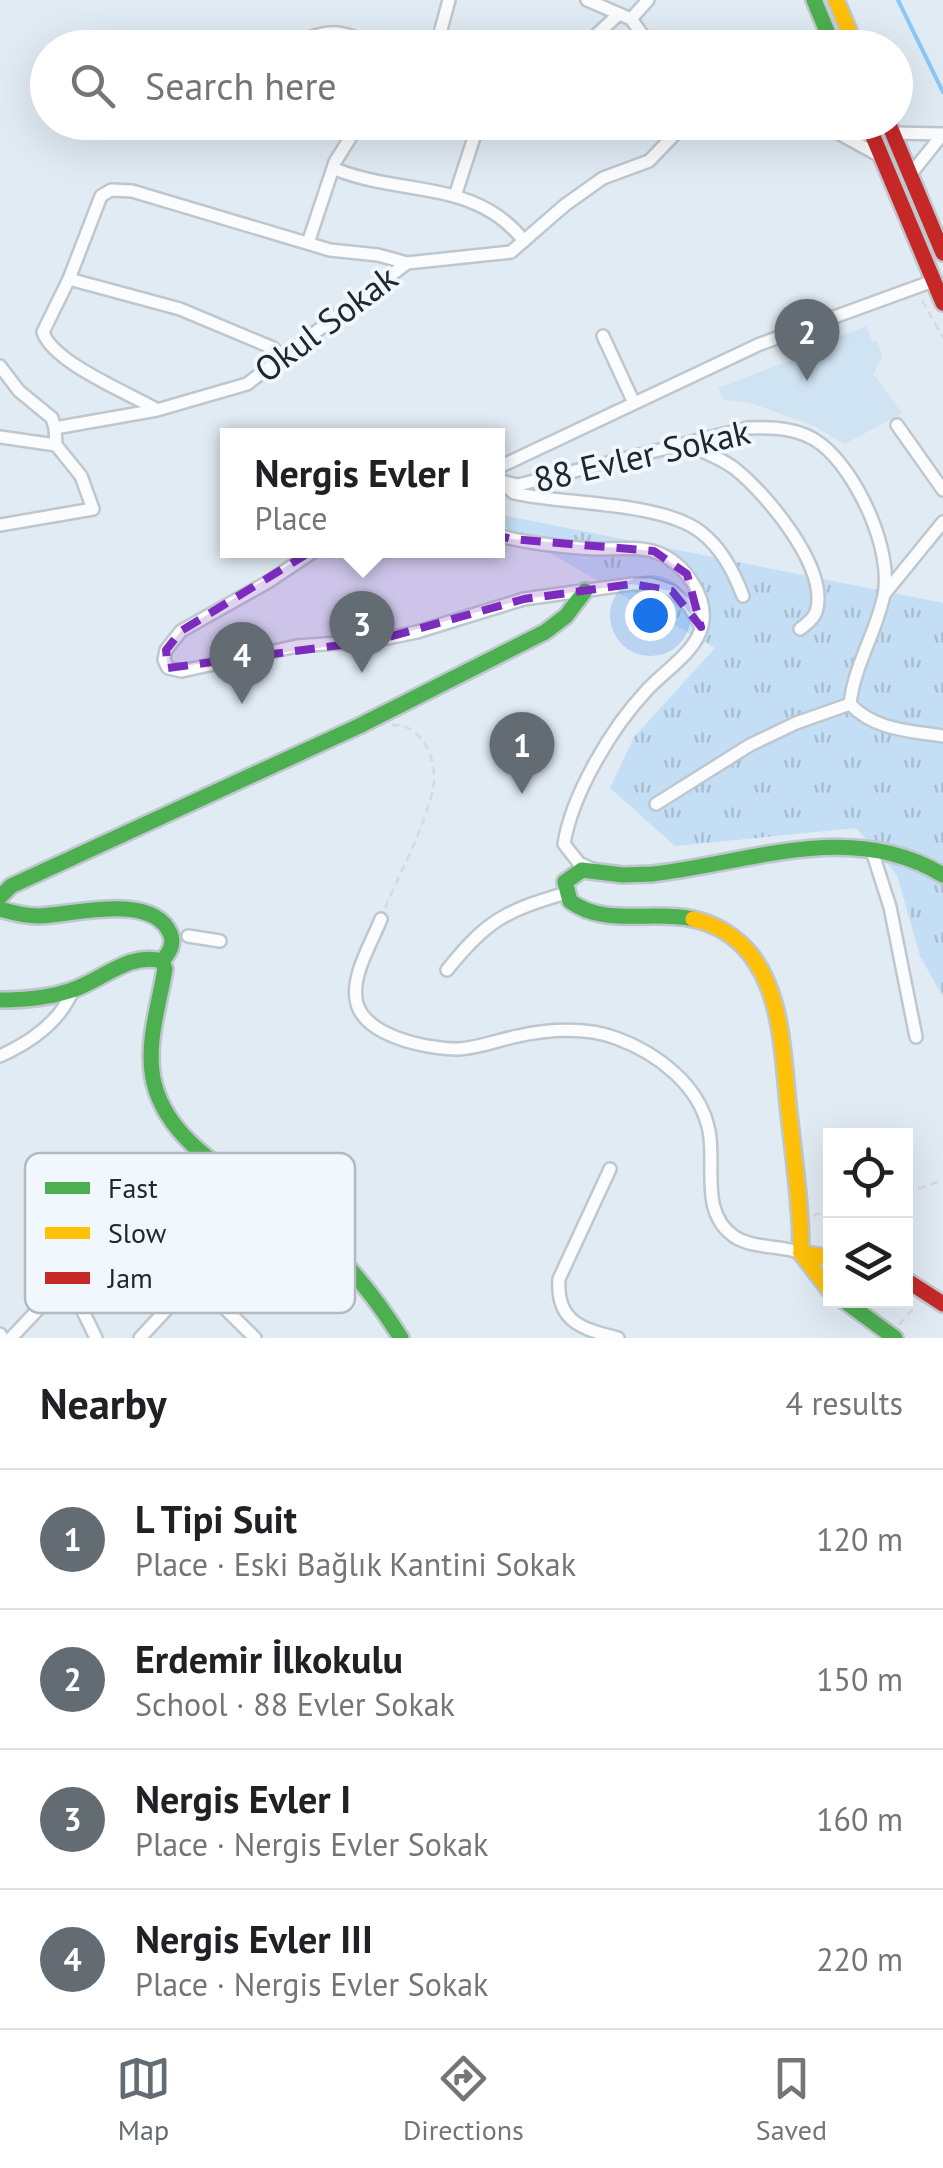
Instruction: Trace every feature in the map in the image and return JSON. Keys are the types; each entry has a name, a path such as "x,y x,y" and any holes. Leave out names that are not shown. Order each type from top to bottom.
{"main road":[{"path":"814,0 826,30"},
{"path":"836,0 848,30"},
{"path":"875,140 943,303"},
{"path":"895,140 943,253"},
{"path":"0,898 11,886 340,734 556,626 585,591"},
{"path":"823,1281 802,1253 778,1021 769,988 752,956 734,936 707,922 677,915 596,914 579,908 566,888 572,873 593,869 614,874 660,873 827,845 871,848 922,862 943,875"},
{"path":"0,910 30,916 85,911 147,912 160,919 171,934 172,944 164,965 153,1034 154,1082 160,1102 189,1141 206,1153"},
{"path":"0,1000 73,990 130,962 156,958 164,965"},
{"path":"802,1253 823,1257"},
{"path":"355,1276 400,1338"},
{"path":"913,1284 943,1304"},
{"path":"854,1308 894,1336"}],"street":[{"path":"441,30 449,0"},
{"path":"587,0 625,16 637,30"},
{"path":"606,30 648,0"},
{"path":"913,131 942,135"},
{"path":"910,175 942,135"},
{"path":"308,243 335,162 349,140"},
{"path":"456,196 473,140"},
{"name":"Okul Sokak","path":"56,428 157,410 247,384 407,263 511,252 565,204 603,178 650,162 670,140"},
{"path":"851,140 882,157"},
{"path":"335,169 356,178 456,196 507,219 524,241"},
{"path":"157,410 61,356 43,332 70,279 93,211 101,196 111,190 132,190 330,250 378,255 407,263"},
{"path":"70,279 180,309 274,348 282,358"},
{"path":"505,464 760,344 933,280"},
{"path":"603,336 634,403"},
{"path":"0,366 19,391 52,418 56,445 81,476 93,509 0,525"},
{"path":"897,424 943,490"},
{"name":"88 Evler Sokak","path":"505,480 518,485 748,428 795,431 822,444 846,472 868,509 886,566 884,594 855,677 850,704"},
{"path":"0,437 56,445"},
{"path":"685,444 732,467 780,515 806,562 818,597 816,612 800,629"},
{"path":"505,484 514,493 644,512 699,530 734,572 744,596"},
{"path":"884,594 943,522"},
{"path":"447,970 470,940 492,921 566,888 564,844 568,817 618,726 646,690 685,653 702,628 704,614 688,574 654,551 564,547 505,536"},
{"path":"304,558 181,631 166,650 164,660 168,668 182,671 297,646 378,640 524,599 651,584 672,591 702,628"},
{"path":"656,804 750,745 850,704 878,724 943,736"},
{"path":"564,844 579,863 593,869"},
{"path":"871,848 890,907 916,1037"},
{"path":"380,919 358,978 356,998 361,1014 374,1028 458,1049 522,1035 570,1030 607,1034 641,1047 673,1070 702,1112 712,1152 711,1199 725,1228 738,1238 802,1253"},
{"path":"188,936 220,941"},
{"path":"0,1056 44,1030 66,1008 73,990"},
{"path":"610,1169 558,1279 558,1297 573,1322 596,1336 618,1338"},
{"path":"11,1338 35,1313"},
{"path":"84,1313 96,1338"},
{"path":"140,1338 163,1313"},
{"path":"230,1313 255,1338"}],"path":[{"path":"916,287 943,338"},
{"path":"380,919 433,787 432,760 426,744 403,724 392,725"},
{"path":"913,1191 943,1180"},
{"path":"801,1218 823,1213"},
{"path":"894,1336 926,1292"}],"highlighted area":[{"path":"447,495 459,525 511,539 654,551 687,574 701,627 672,591 632,584 524,599 378,640 168,668 166,650 181,631 351,527"}],"shaded area":[{"path":"867,326 882,358 873,374 902,413 845,444 814,426 748,402 724,400 718,388 805,355 831,339"}],"green space":[{"path":"505,516 943,603 943,997 920,956 897,875 856,828 675,846 610,788 634,737 715,648 505,528"}],"waterway":[{"path":"898,0 913,30"},
{"path":"913,31 943,92"}],"traffic: fast":[{"path":"814,0 826,30"},
{"path":"0,897 11,886 359,726 545,632 566,616 585,591"},
{"path":"693,919 598,914 570,901 565,882 582,870 652,874 800,849 836,847 908,858 943,875"},
{"path":"0,909 38,916 110,909 147,913 161,920 170,933 172,941 162,961"},
{"path":"0,1000 54,995 138,960 162,961 165,969 151,1055 154,1083 177,1128 202,1153"},
{"path":"355,1275 401,1338"},
{"path":"854,1308 895,1338"}],"traffic: slow":[{"path":"836,0 848,30"},
{"path":"693,919 718,928 739,942 762,972 770,991 783,1052 801,1253"},
{"path":"801,1253 823,1282"},
{"path":"801,1253 823,1257"}],"traffic: jam":[{"path":"875,140 943,303"},
{"path":"896,140 943,253"},
{"path":"913,1285 943,1304"}],"place":[{"name":"Erdemir İlkokulu","path":"807,381"},
{"name":"Nergis Evler I","path":"362,673"},
{"name":"Nergis Evler III","path":"242,704"},
{"name":"L Tipi Suit","path":"522,794"}]}
